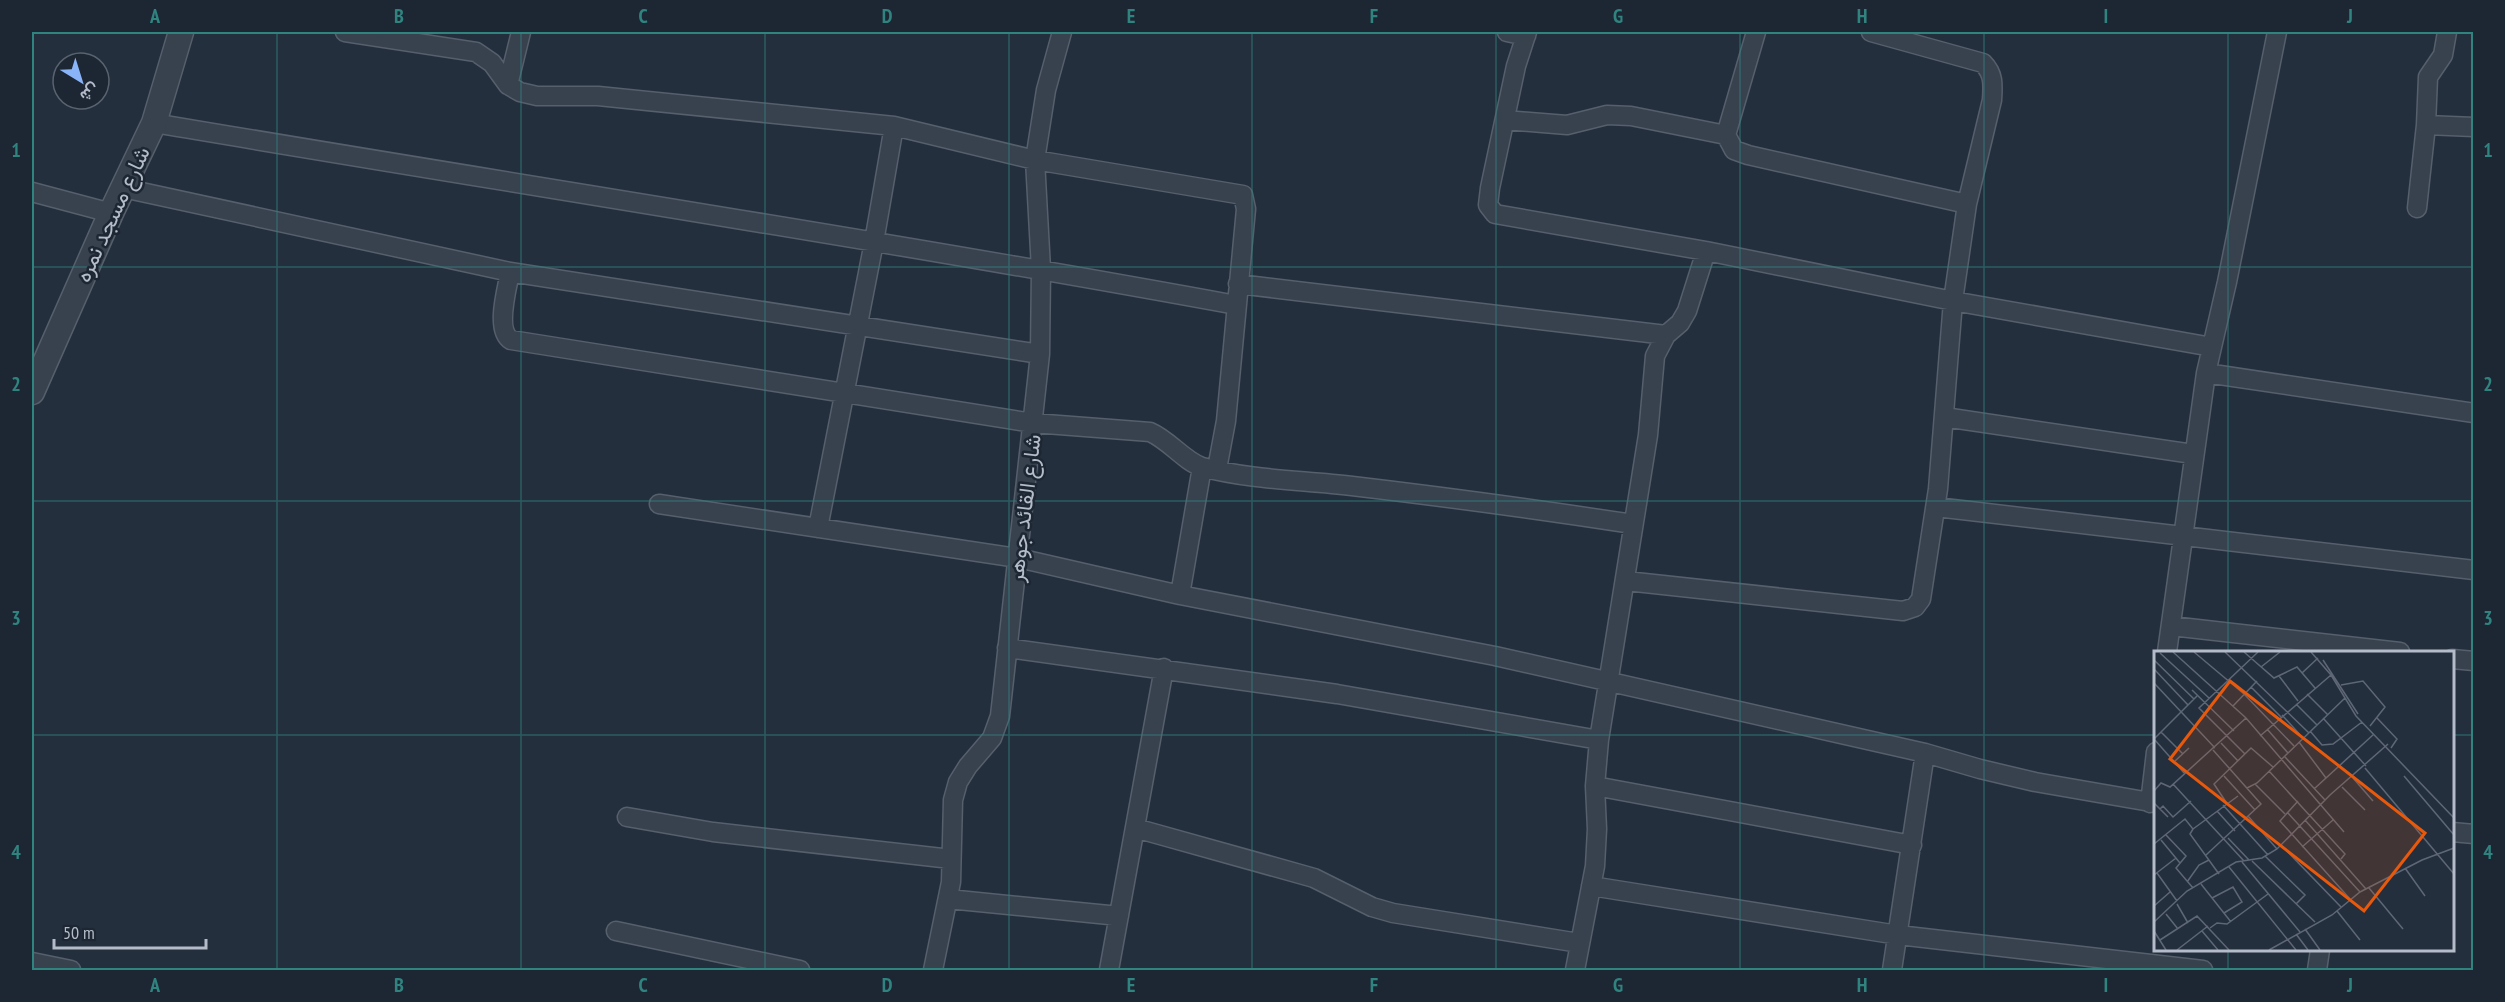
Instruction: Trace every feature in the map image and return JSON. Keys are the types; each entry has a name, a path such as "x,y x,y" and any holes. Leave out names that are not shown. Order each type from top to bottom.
{"street":[{"name":"شارع مسجد نمره","path":"32,392 111,213 154,123 181,32"},
{"path":"345,32 476,52 492,63 508,85 520,92 537,96 598,96 894,126 1035,160 1243,195 1246,209 1226,421 1209,468 1180,595"},
{"path":"508,85 521,32"},
{"name":"شارع القائد جوهر","path":"933,970 948,899 953,800 958,782 997,729 1040,354 1041,269 1035,160 1046,90 1062,32"},
{"path":"1507,32 1527,34 1516,66 1488,199 1488,205 1495,214 1706,250 1953,301 2212,347"},
{"path":"1756,32 1726,135 1734,150 1967,204"},
{"path":"1626,580 1903,611 1911,610 1918,604 1922,595 1936,507 1953,301 1967,204 1992,100 1992,77 1989,69 1983,63 1972,58 1871,32"},
{"path":"2167,651 2206,373 2277,32"},
{"path":"2417,208 2426,125 2427,77 2445,50 2447,32"},
{"path":"1505,120 1567,125 1607,115 1631,116 1726,135"},
{"path":"154,123 1041,269 1236,305"},
{"path":"2426,125 2474,127"},
{"path":"818,528 874,243 894,126"},
{"path":"123,188 510,272 1040,354"},
{"path":"32,192 111,213"},
{"path":"1575,970 1595,866 1598,829 1595,786 1599,740 1648,435 1655,356 1666,335 1680,323 1687,310 1706,250"},
{"path":"510,272 502,327 506,337 511,340 1033,423 1150,432 1164,438 1192,462 1242,475 1460,499 1633,524"},
{"path":"1238,284 1666,335"},
{"path":"2206,373 2474,413"},
{"path":"1944,417 2193,454"},
{"path":"658,504 1018,558 1180,595 1290,615 1610,681 1925,753 2035,782 2153,803 2154,786"},
{"path":"1936,507 2474,570"},
{"path":"2170,626 2391,651"},
{"path":"1007,648 1164,668 1348,696 1599,740"},
{"path":"2454,658 2474,661"},
{"path":"1109,970 1164,668"},
{"path":"1892,970 1925,753"},
{"path":"1595,786 1912,845"},
{"path":"627,817 713,832 951,859"},
{"path":"1135,828 1314,878 1372,907 1393,913 1579,943"},
{"path":"2454,832 2474,834"},
{"path":"1591,886 1898,935 2203,970"},
{"path":"948,899 1119,916"},
{"path":"616,931 800,970"},
{"path":"2318,970 2320,951"},
{"path":"32,962 71,970"}]}
